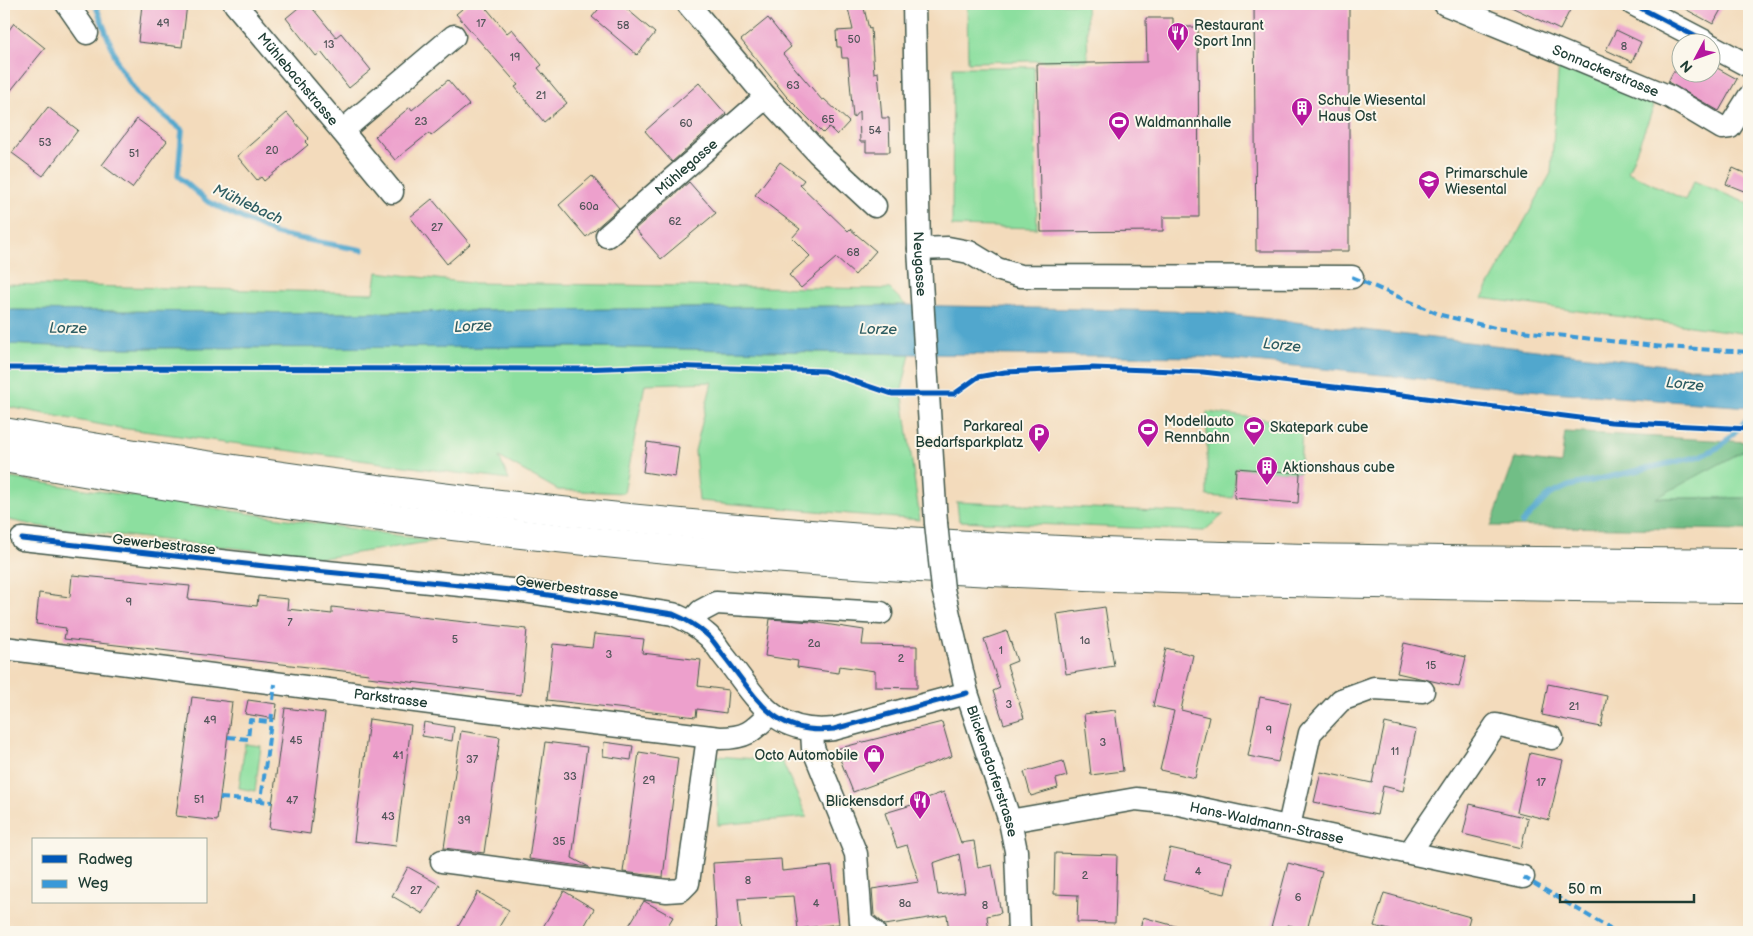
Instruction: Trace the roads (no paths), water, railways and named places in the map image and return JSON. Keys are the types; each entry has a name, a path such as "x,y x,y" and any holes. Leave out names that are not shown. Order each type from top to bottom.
{"highway":[{"path":"4,432 224,468 539,510 811,535 1004,547 1240,556 1749,563"},
{"path":"4,458 246,497 457,525 707,552 846,563 988,572 1220,581 1749,588"}],"street":[{"path":"67,4 86,33"},
{"name":"Mühlebachstrasse","path":"235,4 392,192"},
{"path":"688,4 766,97 818,153 876,206"},
{"name":"Neugasse","path":"914,4 919,249 936,523"},
{"name":"Sonnackerstrasse","path":"1446,4 1670,97 1722,128 1730,127 1749,97"},
{"path":"1633,4 1687,32"},
{"name":"Mühlebachstrasse","path":"342,131 454,36"},
{"path":"1720,50 1749,66"},
{"name":"Mühlegasse","path":"607,236 766,97"},
{"path":"919,249 948,248 968,252 998,269 1020,276 1352,277"},
{"name":"Blickensdorferstrasse","path":"936,523 943,590 967,693 1010,821 1016,851 1019,932"},
{"name":"Gewerbestrasse","path":"22,539 266,566 522,591 673,614 691,622 708,635 770,714 789,726 812,731 834,728 967,693"},
{"path":"691,622 701,611 716,603 881,614"},
{"name":"Parkstrasse","path":"4,648 492,712 708,737 740,738 754,730 770,714"},
{"path":"1289,826 1310,733 1341,700 1374,688 1423,692"},
{"path":"1410,852 1496,725 1552,738"},
{"path":"812,731 813,748 856,854 861,922 874,932"},
{"path":"442,861 667,891 681,890 688,883 708,737"},
{"name":"Hans-Waldmann-Strasse","path":"1010,821 1136,799 1174,803 1523,877"}],"water":[{"name":"Lorze","path":"906,305 1209,312 1691,368 1749,370 1749,407 1539,391 1206,357 910,354 595,347 105,348 4,344 4,310 334,313"}],"waterway":[{"name":"Mühlebach","path":"97,9 119,66 139,96 182,130 178,176 208,202 276,234 362,250"},
{"path":"1522,523 1549,495 1569,486 1701,456 1721,446 1749,417"}],"place":[{"name":"Restaurant Sport Inn","path":"1178,52"},
{"name":"Schule Wiesental Haus Ost","path":"1302,127"},
{"name":"Waldmannhalle","path":"1119,141"},
{"name":"Primarschule Wiesental","path":"1429,200"},
{"name":"Skatepark cube","path":"1254,446"},
{"name":"Modellauto Rennbahn","path":"1148,448"},
{"name":"Parkareal Bedarfsparkplatz","path":"1039,453"},
{"name":"Aktionshaus cube","path":"1267,486"},
{"name":"Octo Automobile","path":"874,774"},
{"name":"Blickensdorf","path":"920,820"}]}
